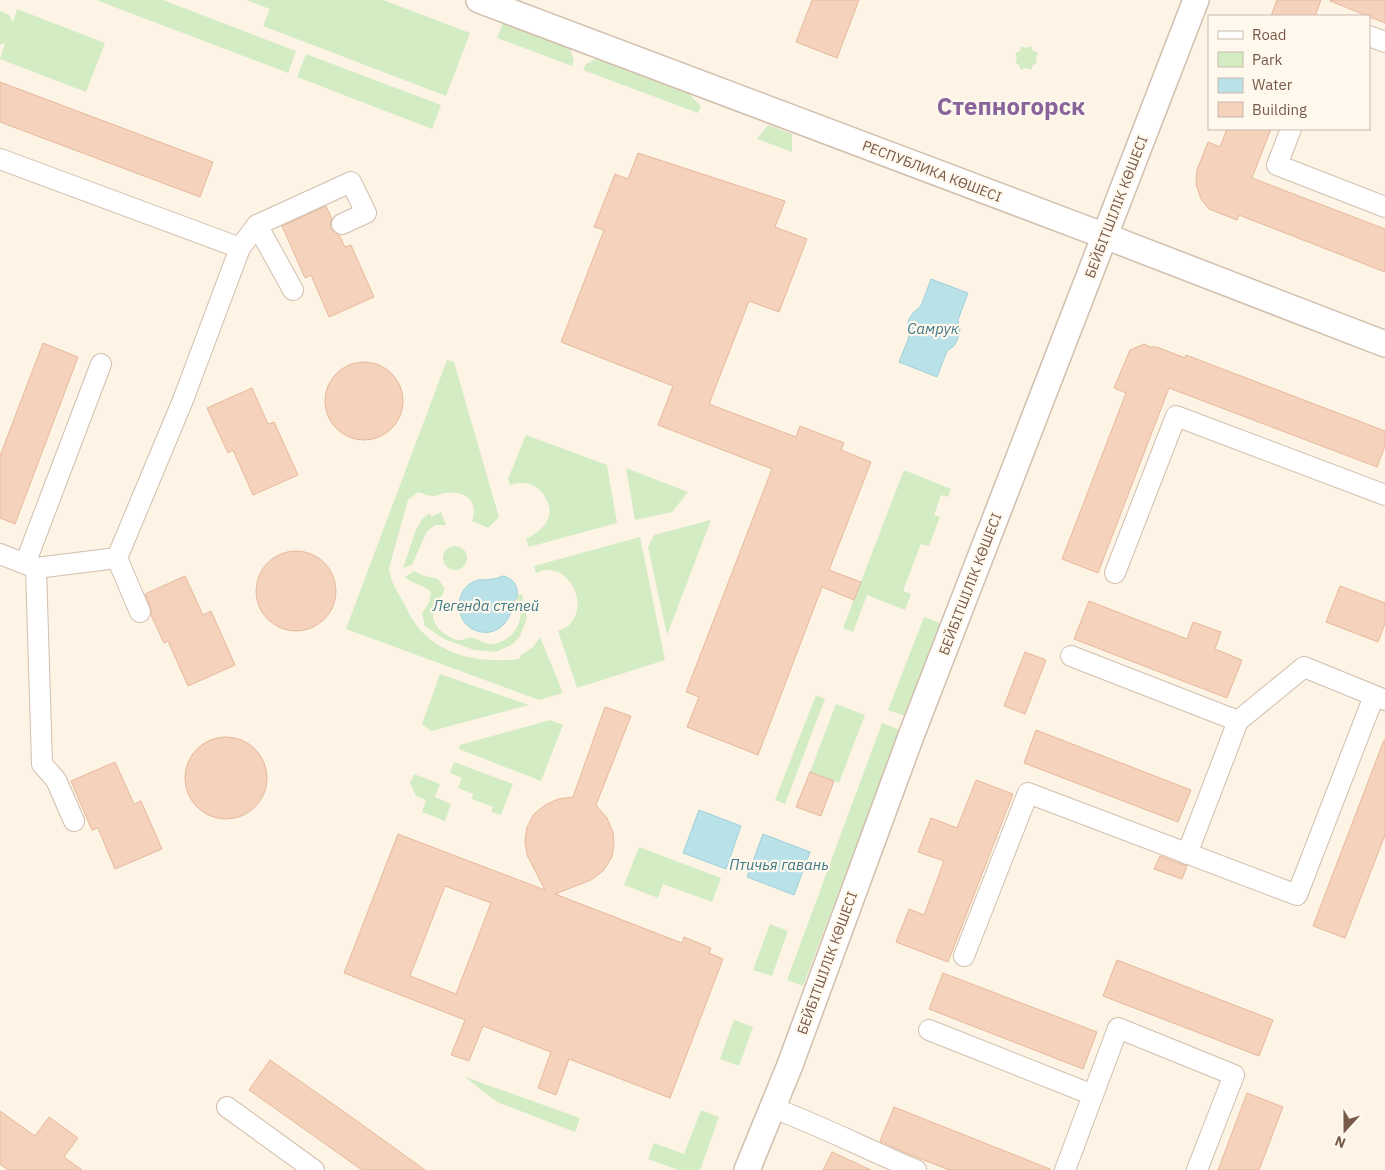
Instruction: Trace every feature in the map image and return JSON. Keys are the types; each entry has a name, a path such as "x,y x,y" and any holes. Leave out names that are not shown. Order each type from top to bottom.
{"street":[{"name":"РЕСПУБЛИКА КӨШЕСІ","path":"479,0 1384,340"},
{"name":"БЕЙБІТШІЛІК КӨШЕСІ","path":"747,1170 773,1108 911,736 1196,0"},
{"path":"1370,36 1385,42"},
{"path":"1291,130 1277,165 1385,207"},
{"path":"0,158 240,248"},
{"path":"140,612 117,558 182,400 240,248 257,225 351,182 366,213 342,224"},
{"path":"257,225 293,290"},
{"path":"74,821 56,780 42,764 31,566 101,364"},
{"path":"1115,573 1176,416 1385,495"},
{"path":"0,554 31,566 117,558"},
{"path":"1071,656 1238,720"},
{"path":"964,956 1028,792 1188,854 1297,895 1380,698 1304,667 1238,720 1188,854"},
{"path":"1065,1170 1118,1028 1234,1074 1197,1170"},
{"path":"929,1030 1093,1095"},
{"path":"227,1107 314,1170"},
{"path":"773,1108 807,1120 877,1154 916,1170"}],"green space":[{"path":"96,0 163,0 296,51 288,73"},
{"path":"246,0 383,0 470,33 446,96 263,26 270,9"},
{"path":"17,9 105,43 86,92 0,59 5,43 0,45 0,11 9,15 13,22"},
{"path":"503,23 570,49 574,60 572,66 497,38"},
{"path":"1021,46 1026,48 1031,46 1033,51 1038,53 1037,63 1033,65 1031,70 1026,68 1021,70 1019,65 1015,63 1017,58 1015,53 1020,51"},
{"path":"306,54 441,105 432,129 297,77"},
{"path":"596,59 689,94 701,106 698,113 583,70 586,64"},
{"path":"768,125 792,134 792,152 757,139"},
{"path":"447,360 454,362 499,517 488,528 472,521 474,507 472,502 464,495 452,492 433,496 418,492 408,500 389,568 391,577 396,590 415,623 436,643 448,650 476,659 519,659 521,655 533,647 540,637 563,693 539,700 346,629"},
{"path":"526,435 607,465 617,523 529,547 526,539 543,527 548,520 550,511 545,497 538,489 525,483 510,485 508,479"},
{"path":"626,468 688,492 672,512 635,520"},
{"path":"904,470 951,489 948,497 941,495 934,515 940,517 929,546 921,544 903,591 911,594 905,610 867,595 853,632 843,628"},
{"path":"441,512 446,525 435,525 427,531 412,565 403,568 416,530 422,519 430,513 431,517"},
{"path":"711,520 667,635 648,547 654,535"},
{"path":"640,537 665,660 577,688 558,631 568,626 576,615 578,607 575,589 557,571 544,570 536,573 534,566"},
{"path":"455,546 463,550 467,558 463,566 455,570 447,566 443,558 447,550"},
{"path":"414,571 438,579 445,589 436,606 433,617 436,625 446,635 458,640 473,638 489,644 499,643 517,628 521,613 520,605 516,598 517,594 522,594 527,618 520,636 513,644 496,652 474,650 444,639 425,626 422,613 429,603 431,592 405,577"},
{"path":"924,617 940,623 905,716 888,710"},
{"path":"440,674 529,705 431,731 422,724"},
{"path":"816,695 825,699 785,804 775,800"},
{"path":"836,704 865,715 839,783 810,772"},
{"path":"550,720 563,725 541,781 459,749 460,745"},
{"path":"882,723 900,730 803,986 787,980"},
{"path":"454,762 513,784 501,815 491,812 493,807 472,799 473,794 458,788 462,778 450,773"},
{"path":"414,774 440,784 435,797 451,804 445,821 422,812 426,800 416,796 410,783"},
{"path":"639,847 721,878 712,902 663,884 658,898 624,885"},
{"path":"770,924 788,931 772,976 753,970"},
{"path":"734,1020 753,1027 739,1066 720,1059"},
{"path":"465,1077 580,1118 575,1132 497,1102"},
{"path":"701,1110 719,1117 700,1170 678,1170 648,1159 654,1143 684,1154"}],"water":[{"name":"Самрук","path":"931,279 968,293 958,320 960,329 958,338 954,346 947,351 937,377 899,362 909,337 907,327 909,319 921,306"},
{"name":"Легенда степей","path":"503,576 512,580 517,589 517,596 511,612 505,623 496,630 490,632 477,631 464,622 461,615 459,608 462,593 473,582"},
{"name":"Птичья гавань","path":"699,810 741,826 726,869 683,853"},
{"name":"Птичья гавань","path":"763,834 810,852 794,895 747,877"}],"building":[{"path":"812,0 859,0 837,58 796,42"},
{"path":"1277,0 1321,0 1315,15 1271,15"},
{"path":"1385,0 1385,23 1370,17 1370,15 1365,15 1330,1"},
{"path":"0,82 213,162 200,197 0,122"},
{"path":"1227,130 1271,130 1252,178 1385,229 1385,272 1239,215 1237,220 1209,209 1201,199 1196,184 1197,170 1208,142 1220,147"},
{"path":"638,153 785,201 775,227 807,239 779,312 749,301 709,404 796,437 800,426 844,443 841,450 871,462 829,570 861,582 854,600 822,587 758,755 687,727 699,697 686,692 772,469 658,425 673,386 561,342 604,230 594,227 615,174 628,179"},
{"path":"326,206 332,219 330,223 331,229 339,235 345,247 351,245 374,297 329,317 311,275 305,278 282,226"},
{"path":"43,343 78,357 15,524 0,518 0,456"},
{"path":"1144,344 1185,358 1186,355 1385,431 1385,446 1377,467 1169,388 1098,573 1062,559 1126,393 1114,388 1130,350"},
{"path":"364,362 379,365 392,373 400,386 403,401 400,416 392,429 379,437 364,440 349,437 336,429 328,416 325,401 328,386 336,373 349,365"},
{"path":"252,388 268,424 274,422 298,475 253,495 233,450 228,453 207,408"},
{"path":"296,551 311,554 324,563 333,576 336,591 333,606 324,619 311,628 296,631 281,628 268,619 259,606 256,591 259,576 268,563 281,554"},
{"path":"185,576 203,615 211,611 235,665 188,686 168,641 164,643 151,615 151,608 145,594"},
{"path":"1340,586 1385,603 1385,623 1378,642 1326,622"},
{"path":"1089,601 1187,639 1193,622 1221,632 1215,649 1242,660 1227,698 1074,639"},
{"path":"1025,652 1046,660 1025,714 1004,706"},
{"path":"605,707 631,716 596,805 607,818 613,832 612,857 603,871 591,880 555,894 682,943 684,937 711,948 709,953 723,959 670,1098 569,1059 556,1095 538,1088 551,1052 483,1026 469,1061 451,1055 465,1020 344,973 398,834 545,890 527,855 525,841 527,827 534,814 545,805 558,799 573,797","holes":["445,886 491,903 456,994 410,976"]},
{"path":"1036,730 1191,790 1178,822 1024,763"},
{"path":"226,737 242,740 255,749 264,762 267,778 264,794 255,807 242,816 226,819 210,816 197,807 188,794 185,778 188,762 197,749 210,740"},
{"path":"1384,740 1385,835 1345,938 1313,926"},
{"path":"115,762 134,804 141,801 162,849 115,869 98,828 92,830 71,781"},
{"path":"810,772 834,781 821,816 796,807"},
{"path":"976,780 1013,794 948,962 896,942 909,909 924,915 944,861 918,852 931,818 957,828"},
{"path":"1160,856 1187,866 1182,879 1154,869"},
{"path":"1117,960 1273,1020 1259,1056 1103,996"},
{"path":"943,973 1097,1032 1083,1069 929,1009"},
{"path":"270,1060 425,1170 362,1170 249,1090"},
{"path":"1247,1093 1283,1107 1259,1170 1218,1170"},
{"path":"894,1107 1050,1170 949,1170 906,1153 880,1141"},
{"path":"0,1111 35,1136 49,1117 78,1138 64,1157 82,1170 8,1170 0,1164"},
{"path":"832,1152 871,1170 823,1170"}],"district":[{"name":"Степногорск","path":"1011,106"}]}
